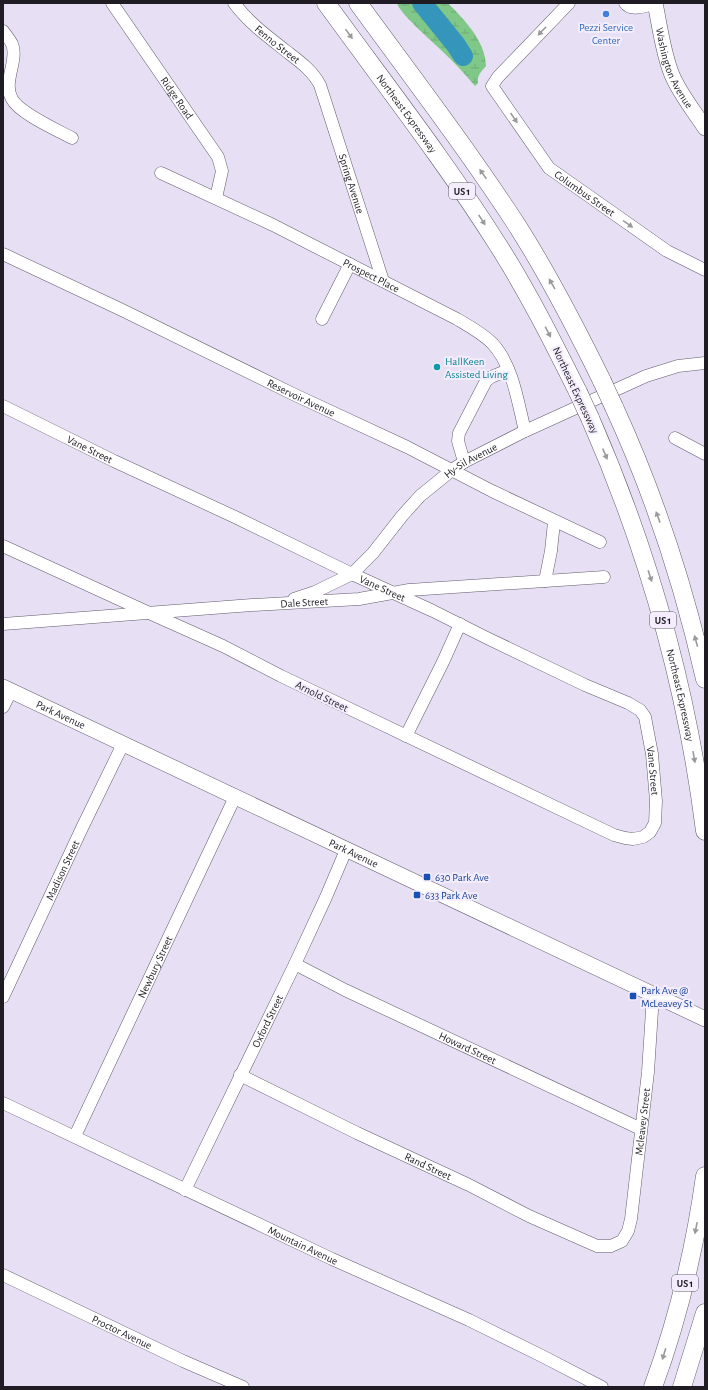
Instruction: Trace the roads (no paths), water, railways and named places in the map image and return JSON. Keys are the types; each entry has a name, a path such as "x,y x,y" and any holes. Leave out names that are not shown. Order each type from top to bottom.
{"highway":[{"name":"Northeast Expressway","path":"326,3 477,212 520,282 560,354 590,418 626,507 665,626 684,707 705,830"},
{"name":"US 1","path":"358,3 472,158 511,216 561,301 602,381 639,467 663,532 688,613 705,679"},
{"name":"US 1","path":"653,1387 673,1326 684,1286 695,1238 705,1176"},
{"path":"682,1387 705,1313"}],"main road":[{"name":"Washington Avenue","path":"655,3 666,57 672,76 680,91 705,128"},
{"name":"Park Avenue","path":"7,689 700,1017"}],"street":[{"name":"Ridge Road","path":"112,3 218,157 222,171 216,198"},
{"name":"Fenno Street","path":"234,3 253,25 309,70 320,85"},
{"path":"630,4 655,3"},
{"name":"Columbus Street","path":"563,5 498,76 492,86 549,168 667,251 705,270"},
{"path":"3,31 13,45 9,88 12,100 37,120 72,138"},
{"name":"Spring Avenue","path":"320,85 383,281"},
{"name":"Prospect Place","path":"161,173 216,198 350,264 464,323 482,334 499,352 508,370 525,432"},
{"name":"Reservoir Avenue","path":"3,254 452,470 554,522 600,542"},
{"path":"322,319 350,264"},
{"name":"Hy-Sil Avenue","path":"267,604 296,598 315,592 352,574 373,553 420,496 464,462 525,432 652,374 678,366 705,363"},
{"path":"464,462 458,441 459,433 486,381 491,377 508,370"},
{"name":"Vane Street","path":"3,406 114,461 242,520 352,574 640,710 645,716 648,726 657,813 656,823 650,832 643,837"},
{"path":"675,438 705,454"},
{"path":"545,581 551,551 554,522"},
{"name":"Arnold Street","path":"3,546 223,646 280,676 540,798 614,835 633,839 643,837"},
{"name":"Dale Street","path":"3,624 147,612 359,599 393,593 456,586 604,577"},
{"path":"406,736 460,624"},
{"path":"3,707 7,689"},
{"name":"Madison Street","path":"3,997 82,828 124,744"},
{"name":"Newbury Street","path":"75,1136 235,797"},
{"name":"Oxford Street","path":"185,1190 295,964 346,850"},
{"name":"Howard Street","path":"295,964 345,990 640,1129"},
{"name":"Mcleavey Street","path":"617,1243 622,1241 628,1231 631,1220 640,1129 648,1072 653,995"},
{"name":"Rand Street","path":"240,1075 357,1133 469,1185 529,1216 584,1241 604,1247 617,1243"},
{"name":"Mountain Avenue","path":"3,1103 332,1259 469,1320 601,1387"},
{"name":"Proctor Avenue","path":"3,1275 183,1361 242,1387"}],"waterway":[{"path":"422,3 463,56"}],"place":[{"name":"Pezzi Service Center","path":"606,14"},
{"name":"HallKeen Assisted Living","path":"437,367"},
{"name":"630 Park Ave","path":"427,877"},
{"name":"633 Park Ave","path":"417,895"},
{"name":"Park Ave @ McLeavey St","path":"633,996"}]}
